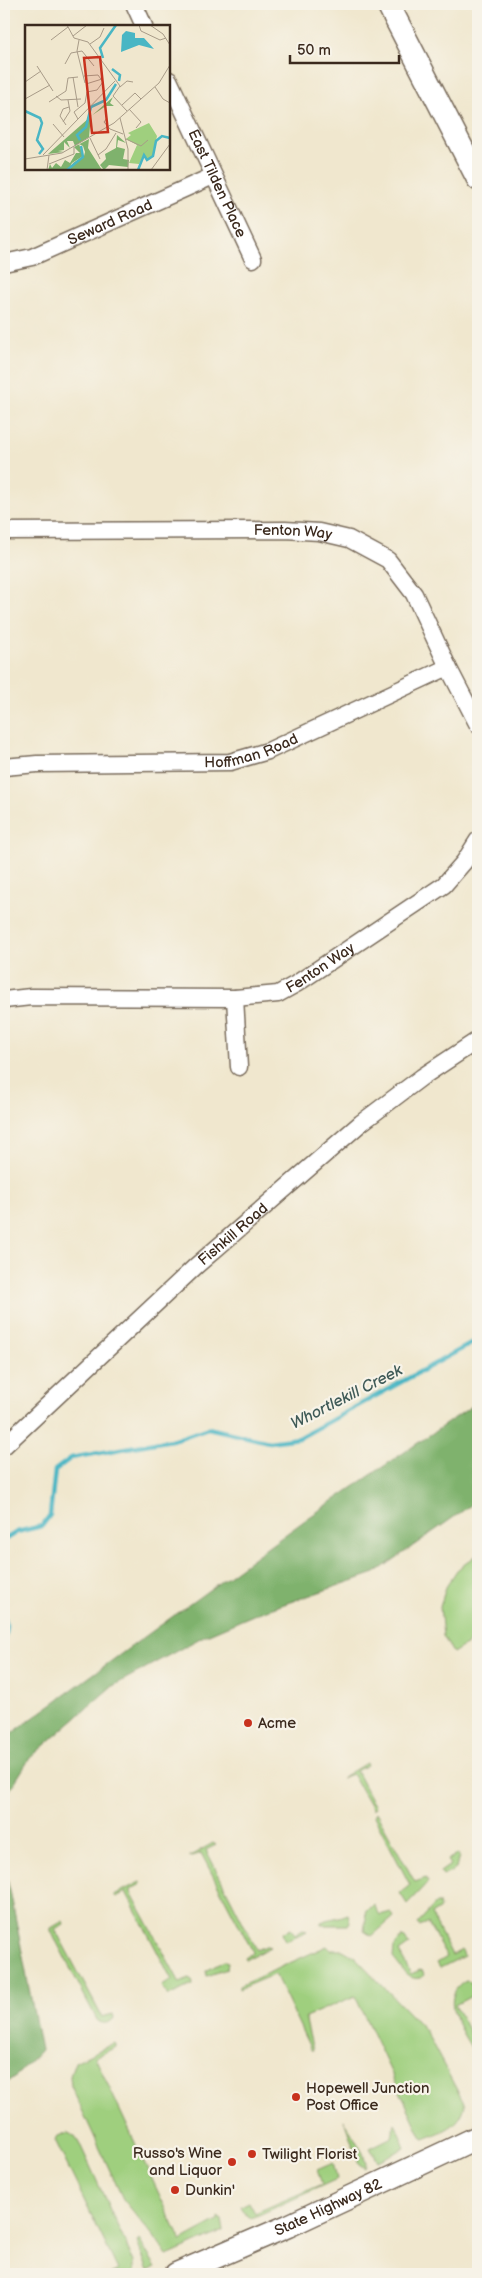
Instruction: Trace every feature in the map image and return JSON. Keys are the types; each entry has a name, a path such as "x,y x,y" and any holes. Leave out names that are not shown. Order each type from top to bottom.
{"main road":[{"path":"388,4 478,179"},
{"name":"State Highway 82","path":"176,2274 288,2226 478,2137"}],"street":[{"path":"134,4 144,25"},
{"name":"East Tilden Place","path":"170,82 254,259"},
{"name":"Seward Road","path":"4,263 32,257 213,176"},
{"name":"Fenton Way","path":"4,531 285,530 320,532 349,539 388,560 414,594 478,725"},
{"name":"Hoffman Road","path":"4,767 38,764 230,762 268,752 448,667"},
{"name":"Hoffman Road","path":"4,759 38,764"},
{"name":"Fenton Way","path":"4,1000 31,997 234,998 278,994 444,886 464,862 478,840"},
{"name":"Fenton Way","path":"4,992 31,997"},
{"path":"234,998 239,1067"},
{"name":"Fishkill Road","path":"4,1446 196,1266 361,1122 422,1077 478,1040"}],"green space":[{"path":"478,1402 478,1500 375,1573 258,1613 204,1636 111,1687 30,1758 6,1796 4,1813 4,1739 308,1518"},
{"path":"478,1554 478,1633 475,1639 453,1653 443,1636 440,1607 446,1587 457,1570"},
{"path":"366,1763 367,1765 356,1771 375,1807 373,1810 352,1774 341,1778"},
{"path":"376,1812 415,1882 426,1878 428,1882 407,1904 400,1893 410,1885 374,1816"},
{"path":"213,1843 216,1845 206,1850 257,1950 268,1945 270,1947 245,1960 244,1958 253,1952 201,1853 190,1857"},
{"path":"458,1854 456,1869 443,1876 440,1872 450,1865 447,1860"},
{"path":"4,1879 7,1879 11,1895 41,2050 15,2077 4,2085"},
{"path":"140,1882 141,1884 130,1890 180,1983 189,1979 193,1982 192,1985 168,1996 162,1986 172,1980 126,1892 116,1897 114,1895"},
{"path":"436,1903 439,1903 440,1908 431,1914 452,1955 462,1950 464,1956 440,1968 437,1963 447,1957 428,1923 419,1926 417,1924"},
{"path":"374,1905 380,1915 391,1912 394,1917 372,1936 364,1931 365,1911"},
{"path":"348,1914 350,1922 348,1925 321,1925 321,1922"},
{"path":"63,1921 64,1924 55,1929 102,2017 113,2014 114,2018 108,2023 101,2023 97,2020 51,1931 51,1928"},
{"path":"291,1929 295,1934 303,1930 307,1931 285,1941 282,1933"},
{"path":"402,1937 405,1938 409,1945 399,1952 411,1974 420,1970 423,1971 424,1976 419,1978 410,1977 393,1958 394,1947"},
{"path":"327,1946 331,1950 343,1950 355,1957 425,2030 465,2105 459,2118 450,2127 424,2139 422,2138 355,1996 305,2017 313,2050 311,2050 275,1974 239,1989 239,1986"},
{"path":"224,1961 228,1963 227,1969 207,1976 206,1971"},
{"path":"466,1981 471,1982 475,1994 455,2005 478,2049 478,2059 461,2030 453,2008 453,1998 457,1988"},
{"path":"114,2043 116,2047 95,2057 181,2241 218,2221 218,2217 222,2220 224,2231 167,2256 123,2199 71,2086 70,2076 75,2062"},
{"path":"344,2120 363,2153 366,2164 365,2168 359,2164"},
{"path":"395,2123 405,2148 378,2161 370,2148 392,2137"},
{"path":"68,2133 75,2136 79,2142 134,2262 134,2272 129,2274 110,2274 118,2270 55,2140 57,2137"},
{"path":"333,2163 337,2179 250,2218 241,2206 249,2202 255,2213 322,2184 317,2170"},
{"path":"139,2240 156,2267 148,2271 137,2242"}],"waterway":[{"name":"Whortlekill Creek","path":"4,1540 17,1532 42,1526 50,1515 55,1470 71,1458 177,1439 208,1428 269,1442 299,1438 478,1340"},
{"name":"Whortlekill Creek","path":"4,1617 7,1627 4,1645"}],"place":[{"name":"Acme","path":"248,1723"},
{"name":"Hopewell Junction Post Office","path":"296,2097"},
{"name":"Twilight Florist","path":"252,2154"},
{"name":"Russo's Wine and Liquor","path":"232,2162"},
{"name":"Dunkin'","path":"175,2190"}]}
